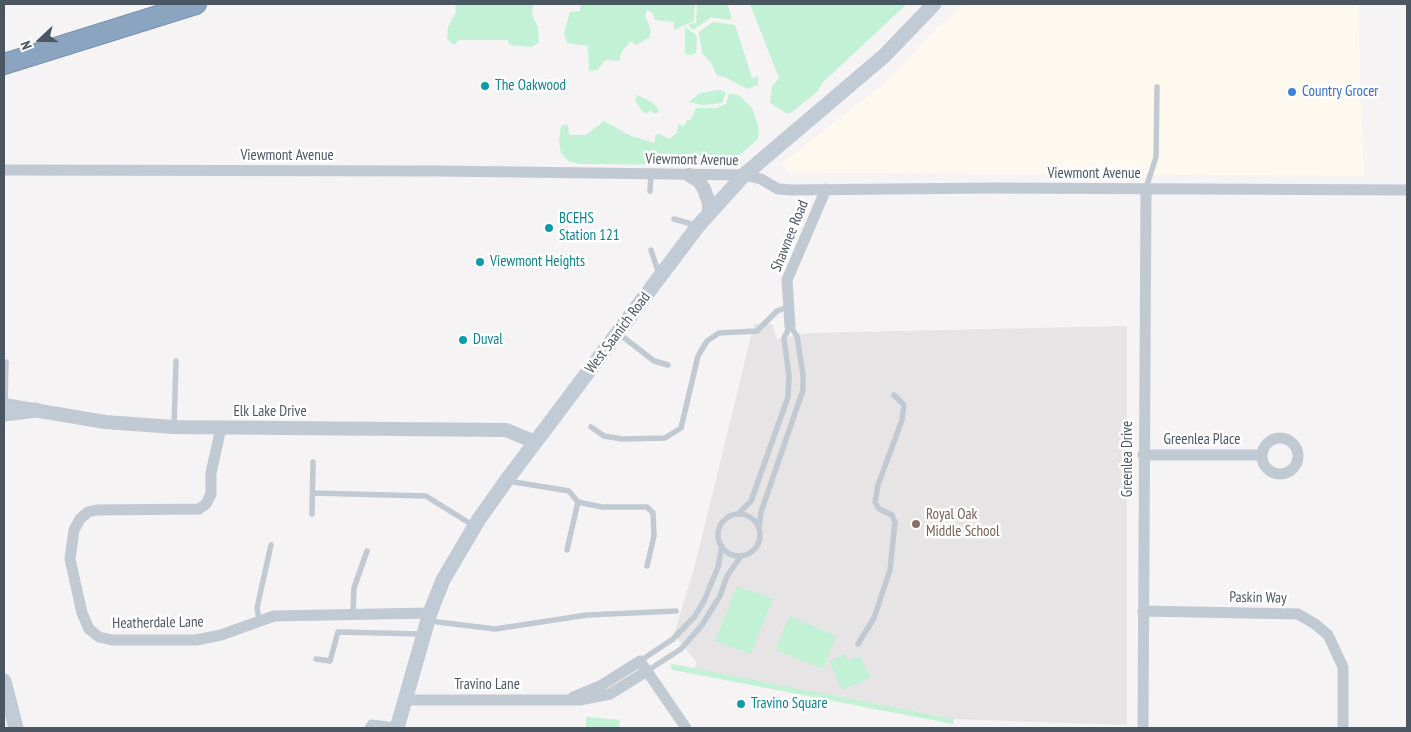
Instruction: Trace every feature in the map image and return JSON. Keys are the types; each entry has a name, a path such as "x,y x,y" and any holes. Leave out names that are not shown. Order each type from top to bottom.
{"highway":[{"path":"4,64 196,4"}],"main road":[{"name":"West Saanich Road","path":"395,728 406,700 427,622 443,580 475,526 535,442 698,226 744,175 878,61 934,4"},
{"path":"4,408 36,410"},
{"path":"4,681 16,728"},
{"path":"4,724 5,728"}],"street":[{"name":"Viewmont Avenue","path":"4,170 744,175 761,179 778,189 1407,190"},
{"path":"689,174 699,181 704,189 709,204 709,214"},
{"name":"Shawnee Road","path":"790,326 787,280 826,188"},
{"name":"Greenlea Drive","path":"1143,728 1143,455 1146,189"},
{"name":"Elk Lake Drive","path":"36,410 105,422 174,427 506,430 535,442"},
{"name":"Heatherdale Lane","path":"220,428 211,473 211,494 206,504 199,509 190,511 88,512 80,519 74,530 70,559 84,620 89,629 99,637 112,640 196,640 221,635 259,620 286,614 353,612 427,622"},
{"name":"Greenlea Place","path":"1143,455 1261,455"},
{"name":"Paskin Way","path":"1143,611 1298,614 1315,624 1328,635 1343,667 1343,728"},
{"path":"644,666 686,728"},
{"name":"Travino Lane","path":"406,700 568,699 644,666"},
{"path":"370,728 372,725 395,728"}],"lane":[{"path":"1146,189 1156,157 1157,87"},
{"path":"650,191 651,174"},
{"path":"674,218 698,226"},
{"path":"650,250 660,277"},
{"path":"591,427 604,436 622,439 666,438 681,428 698,356 707,341 719,333 757,331 777,311 788,307"},
{"path":"790,326 796,336 803,375 802,390 761,512 760,534 757,546 747,554 733,555 719,541 719,528 726,518 738,514 751,501 788,397 789,376 784,338 790,326"},
{"path":"618,333 654,361 668,365"},
{"path":"174,427 176,361"},
{"path":"4,408 6,362"},
{"path":"858,644 874,618 890,570 895,522 892,515 879,509 875,502 878,486 902,420 904,405 894,395"},
{"path":"312,514 313,462"},
{"path":"506,481 569,491 578,502 602,507 647,507 652,513 654,536 647,566"},
{"path":"312,493 426,496 475,526"},
{"path":"567,550 578,502"},
{"path":"738,514 750,517 759,527"},
{"path":"259,620 257,608 270,545"},
{"path":"644,666 695,616 704,601 718,567 722,546"},
{"path":"353,612 354,588 367,551"},
{"path":"644,666 681,648 702,625 720,596 727,576 740,556"},
{"path":"316,660 330,661 338,632 427,622 495,629 587,615 676,611"}],"shaded area":[{"path":"964,4 1358,4 1364,176 788,173 781,164 886,82 942,22 945,24"},
{"name":"Royal Oak Middle School","path":"754,324 772,324 777,339 809,333 1127,326 1127,725 954,719 694,669 697,663 674,634 695,565"}],"green space":[{"path":"455,4 533,4 532,15 538,27 539,42 532,47 509,45 508,40 459,40 454,45 447,39 448,27 456,12"},
{"path":"581,4 695,4 694,21 674,30 674,22 655,20 652,12 647,10 645,16 651,30 649,38 636,45 631,41 622,51 619,61 605,60 598,70 589,71 588,46 567,43 564,33 570,12 580,11"},
{"path":"697,4 727,4 732,17 729,20 711,17 693,30 688,24 696,23"},
{"path":"750,4 907,4 823,82 818,91 791,113 786,113 770,103 772,86 779,78"},
{"path":"713,22 735,25 752,78 758,76 758,85 747,89 725,77 717,76 712,64 702,53 699,35 699,32"},
{"path":"685,27 695,34 697,38 696,53 690,55 685,54"},
{"path":"720,90 726,93 722,103 703,105 689,102 700,93"},
{"path":"729,93 739,95 752,108 759,128 758,139 730,163 723,160 720,165 579,164 568,161 561,153 559,140 561,126 568,124 569,135 586,135 604,121 631,136 655,143 655,135 660,134 669,139 677,133 678,124 684,126 687,120 691,120 696,108 716,108 726,104"},
{"path":"637,95 648,100 657,107 659,112 653,114 652,111 649,111 647,114 643,112 635,99"},
{"path":"737,586 773,599 751,654 715,641"},
{"path":"789,616 836,636 823,669 776,650"},
{"path":"845,654 848,661 860,656 870,678 842,690 829,661"},
{"path":"672,664 954,719 953,724 673,670 670,666"},
{"path":"586,717 620,720 619,728 586,728"}],"place":[{"name":"The Oakwood","path":"485,86"},
{"name":"Country Grocer","path":"1292,92"},
{"name":"BCEHS Station 121","path":"549,228"},
{"name":"Viewmont Heights","path":"480,262"},
{"name":"Duval","path":"463,340"},
{"name":"Royal Oak Middle School","path":"916,524"},
{"name":"Travino Square","path":"741,704"}]}
